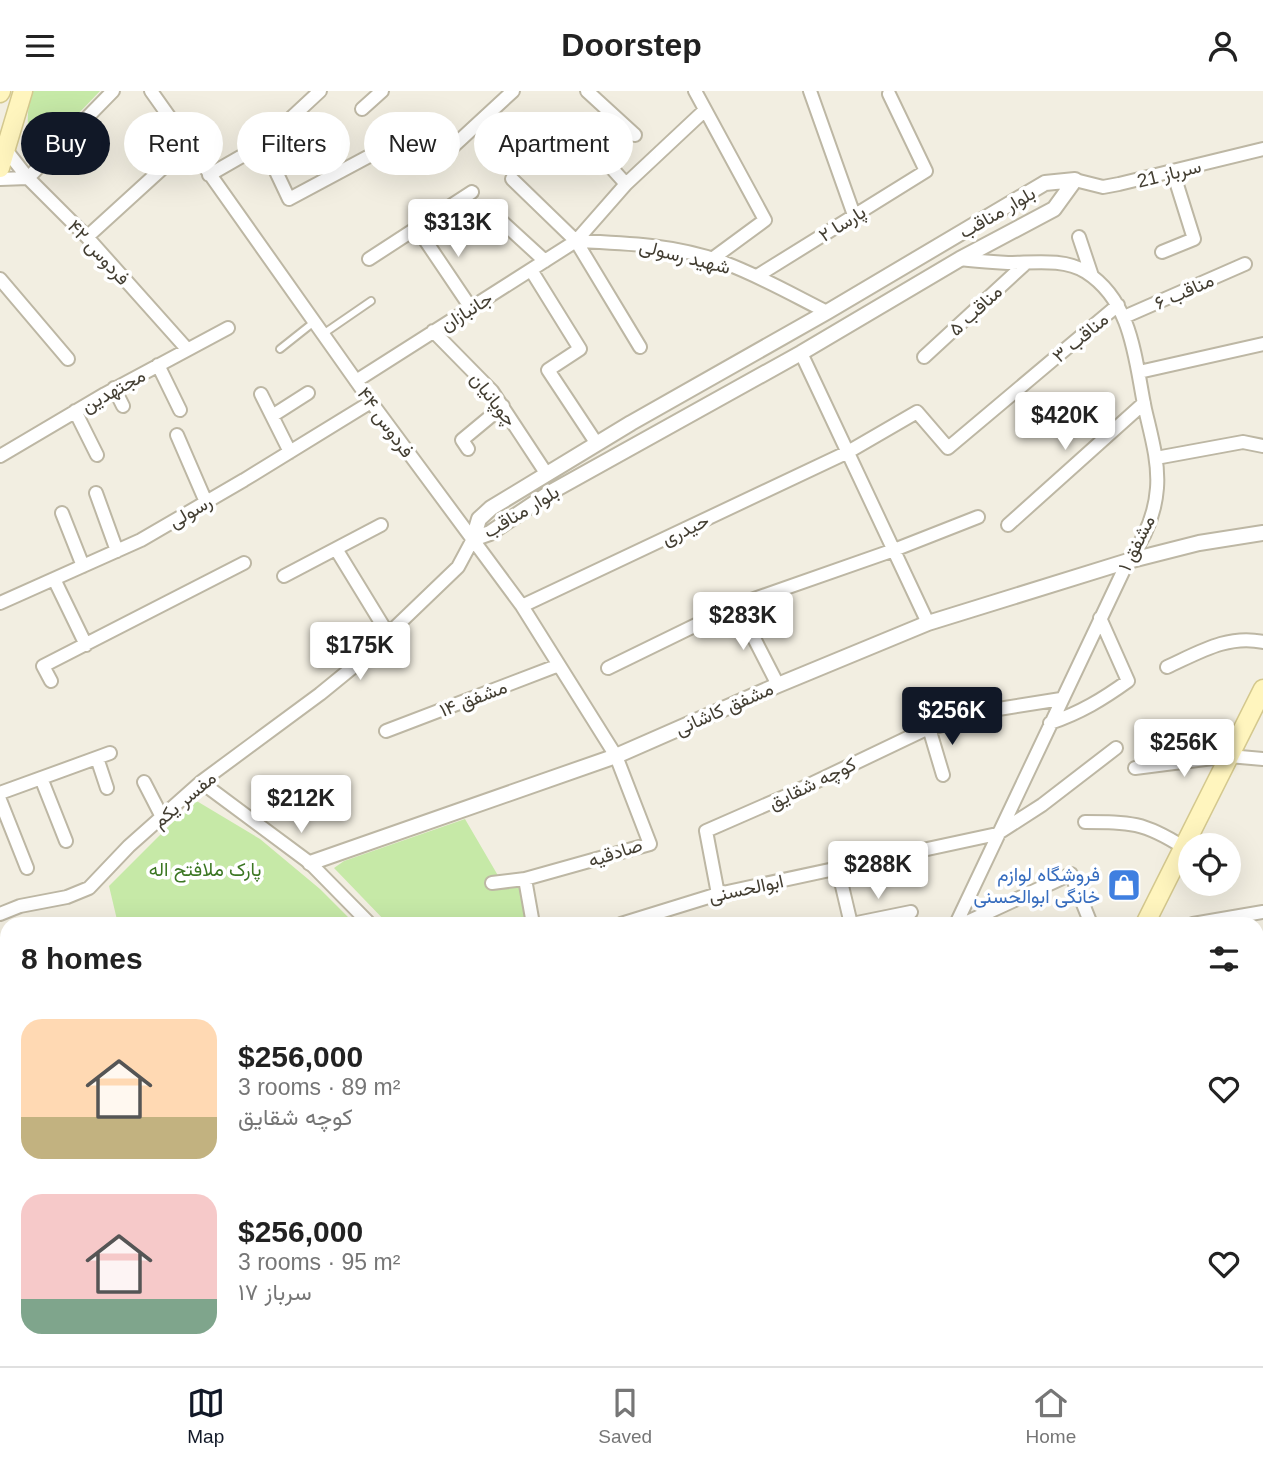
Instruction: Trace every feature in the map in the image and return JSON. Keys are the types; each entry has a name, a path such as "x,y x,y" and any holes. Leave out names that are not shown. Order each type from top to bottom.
{"main road":[{"path":"0,168 23,91"},
{"path":"1190,833 1263,689"},
{"path":"1148,917 1178,857"}],"street":[{"path":"0,179 28,178 113,91"},
{"name":"فردوس ۴۴","path":"151,91 165,112"},
{"path":"297,112 320,91"},
{"path":"362,109 382,91"},
{"path":"460,141 513,91"},
{"path":"587,91 635,135"},
{"path":"695,91 765,220 712,259"},
{"path":"810,91 854,215"},
{"name":"پارسا ۲","path":"757,276 926,171 890,94"},
{"name":"جانبازان","path":"356,380 576,241 626,184 705,110"},
{"name":"سرباز 21","path":"1075,180 1103,187 1263,149"},
{"name":"فردوس ۴۲","path":"6,150 28,178 87,237 187,349"},
{"path":"209,176 237,159"},
{"path":"1162,252 1195,239 1173,172"},
{"path":"87,237 155,175"},
{"path":"278,175 289,199 334,175"},
{"path":"620,175 626,184"},
{"name":"فردوس ۴۴","path":"209,176 522,606 616,756"},
{"path":"512,179 576,241 640,347"},
{"name":"بلوار مناقب","path":"473,539 490,533 551,492 1054,209 1075,180"},
{"name":"بلوار مناقب","path":"473,539 479,519 491,508 546,473 1045,183 1075,180"},
{"path":"369,259 472,192"},
{"path":"497,216 545,261"},
{"path":"417,227 471,308"},
{"path":"1079,237 1092,276"},
{"name":"شهید رسولی","path":"576,241 634,243 712,259 757,276 827,312"},
{"name":"مشفق ۱","path":"959,917 1100,618 1128,561 1140,545 1149,525 1157,487 1156,458 1139,372 1121,311 1112,296 1092,276 1074,266 1042,262 960,260"},
{"name":"مناقب ۵","path":"925,357 1027,263"},
{"name":"مناقب ۶","path":"1121,311 1245,264"},
{"path":"531,270 580,349 548,370 597,444"},
{"path":"0,279 68,359"},
{"name":"مناقب ۳","path":"848,452 917,412 948,448 1121,311"},
{"name":"مجتهدین","path":"0,456 114,388 228,328"},
{"name":"چوپانیان","path":"433,331 478,376 503,406 546,473"},
{"path":"1139,372 1263,344"},
{"path":"801,353 928,624"},
{"path":"158,365 180,410"},
{"path":"114,388 123,406"},
{"path":"272,416 308,393"},
{"path":"261,394 290,452"},
{"name":"رسولی","path":"1,600 117,551 206,502 371,402"},
{"path":"1008,525 1144,404"},
{"path":"468,449 461,440 503,406"},
{"path":"75,411 97,455"},
{"path":"177,435 206,502"},
{"path":"1156,458 1243,442 1263,446"},
{"name":"حیدری","path":"522,606 848,452"},
{"path":"96,493 117,551"},
{"path":"62,513 83,566"},
{"path":"608,668 737,605 894,551 978,517"},
{"path":"284,576 382,525"},
{"name":"مشفق کاشانی","path":"310,863 616,756 778,685 928,624 1128,561 1199,543 1263,533"},
{"name":"مفسر یکم","path":"0,914 20,906 67,897 89,888 201,782 320,694 388,634 458,567 473,539"},
{"path":"336,549 388,634"},
{"path":"51,681 43,666 244,563"},
{"path":"54,579 86,645"},
{"path":"737,605 778,685"},
{"path":"1050,723 1101,701 1128,681 1100,618"},
{"path":"1167,667 1223,642 1263,642"},
{"name":"مشفق ۱۴","path":"386,731 559,665"},
{"name":"کوچه شقایق","path":"718,894 706,831 776,801 929,728 992,710 1061,699"},
{"path":"929,728 943,775"},
{"path":"997,834 1042,805 1116,748"},
{"path":"0,793 110,753"},
{"name":"صادقیه","path":"492,883 525,879 650,844 616,756"},
{"path":"1135,768 1229,756 1263,759"},
{"path":"97,758 107,789"},
{"path":"41,778 66,841"},
{"path":"144,782 162,817"},
{"path":"201,782 310,863 363,917"},
{"path":"0,800 27,867"},
{"path":"1085,822 1140,824 1158,831 1178,844"},
{"name":"ابوالحسنی","path":"663,917 718,894 997,834"},
{"path":"838,869 849,917"},
{"path":"979,917 1071,874 1085,917"},
{"path":"525,879 532,917"},
{"path":"886,917 911,912"},
{"path":"1234,917 1263,912"}],"lane":[{"path":"323,334 371,301"},
{"path":"281,349 314,322"}],"green space":[{"path":"33,91 100,91 80,112 29,112"},
{"name":"پارک ملافتح اله","path":"195,800 260,839 320,889 348,917 116,917 109,886"},
{"path":"465,819 500,879 523,881 530,917 381,917 334,868 344,861"}],"place":[{"name":"فروشگاه لوازم خانگی ابوالحسنی","path":"1124,885"}]}
